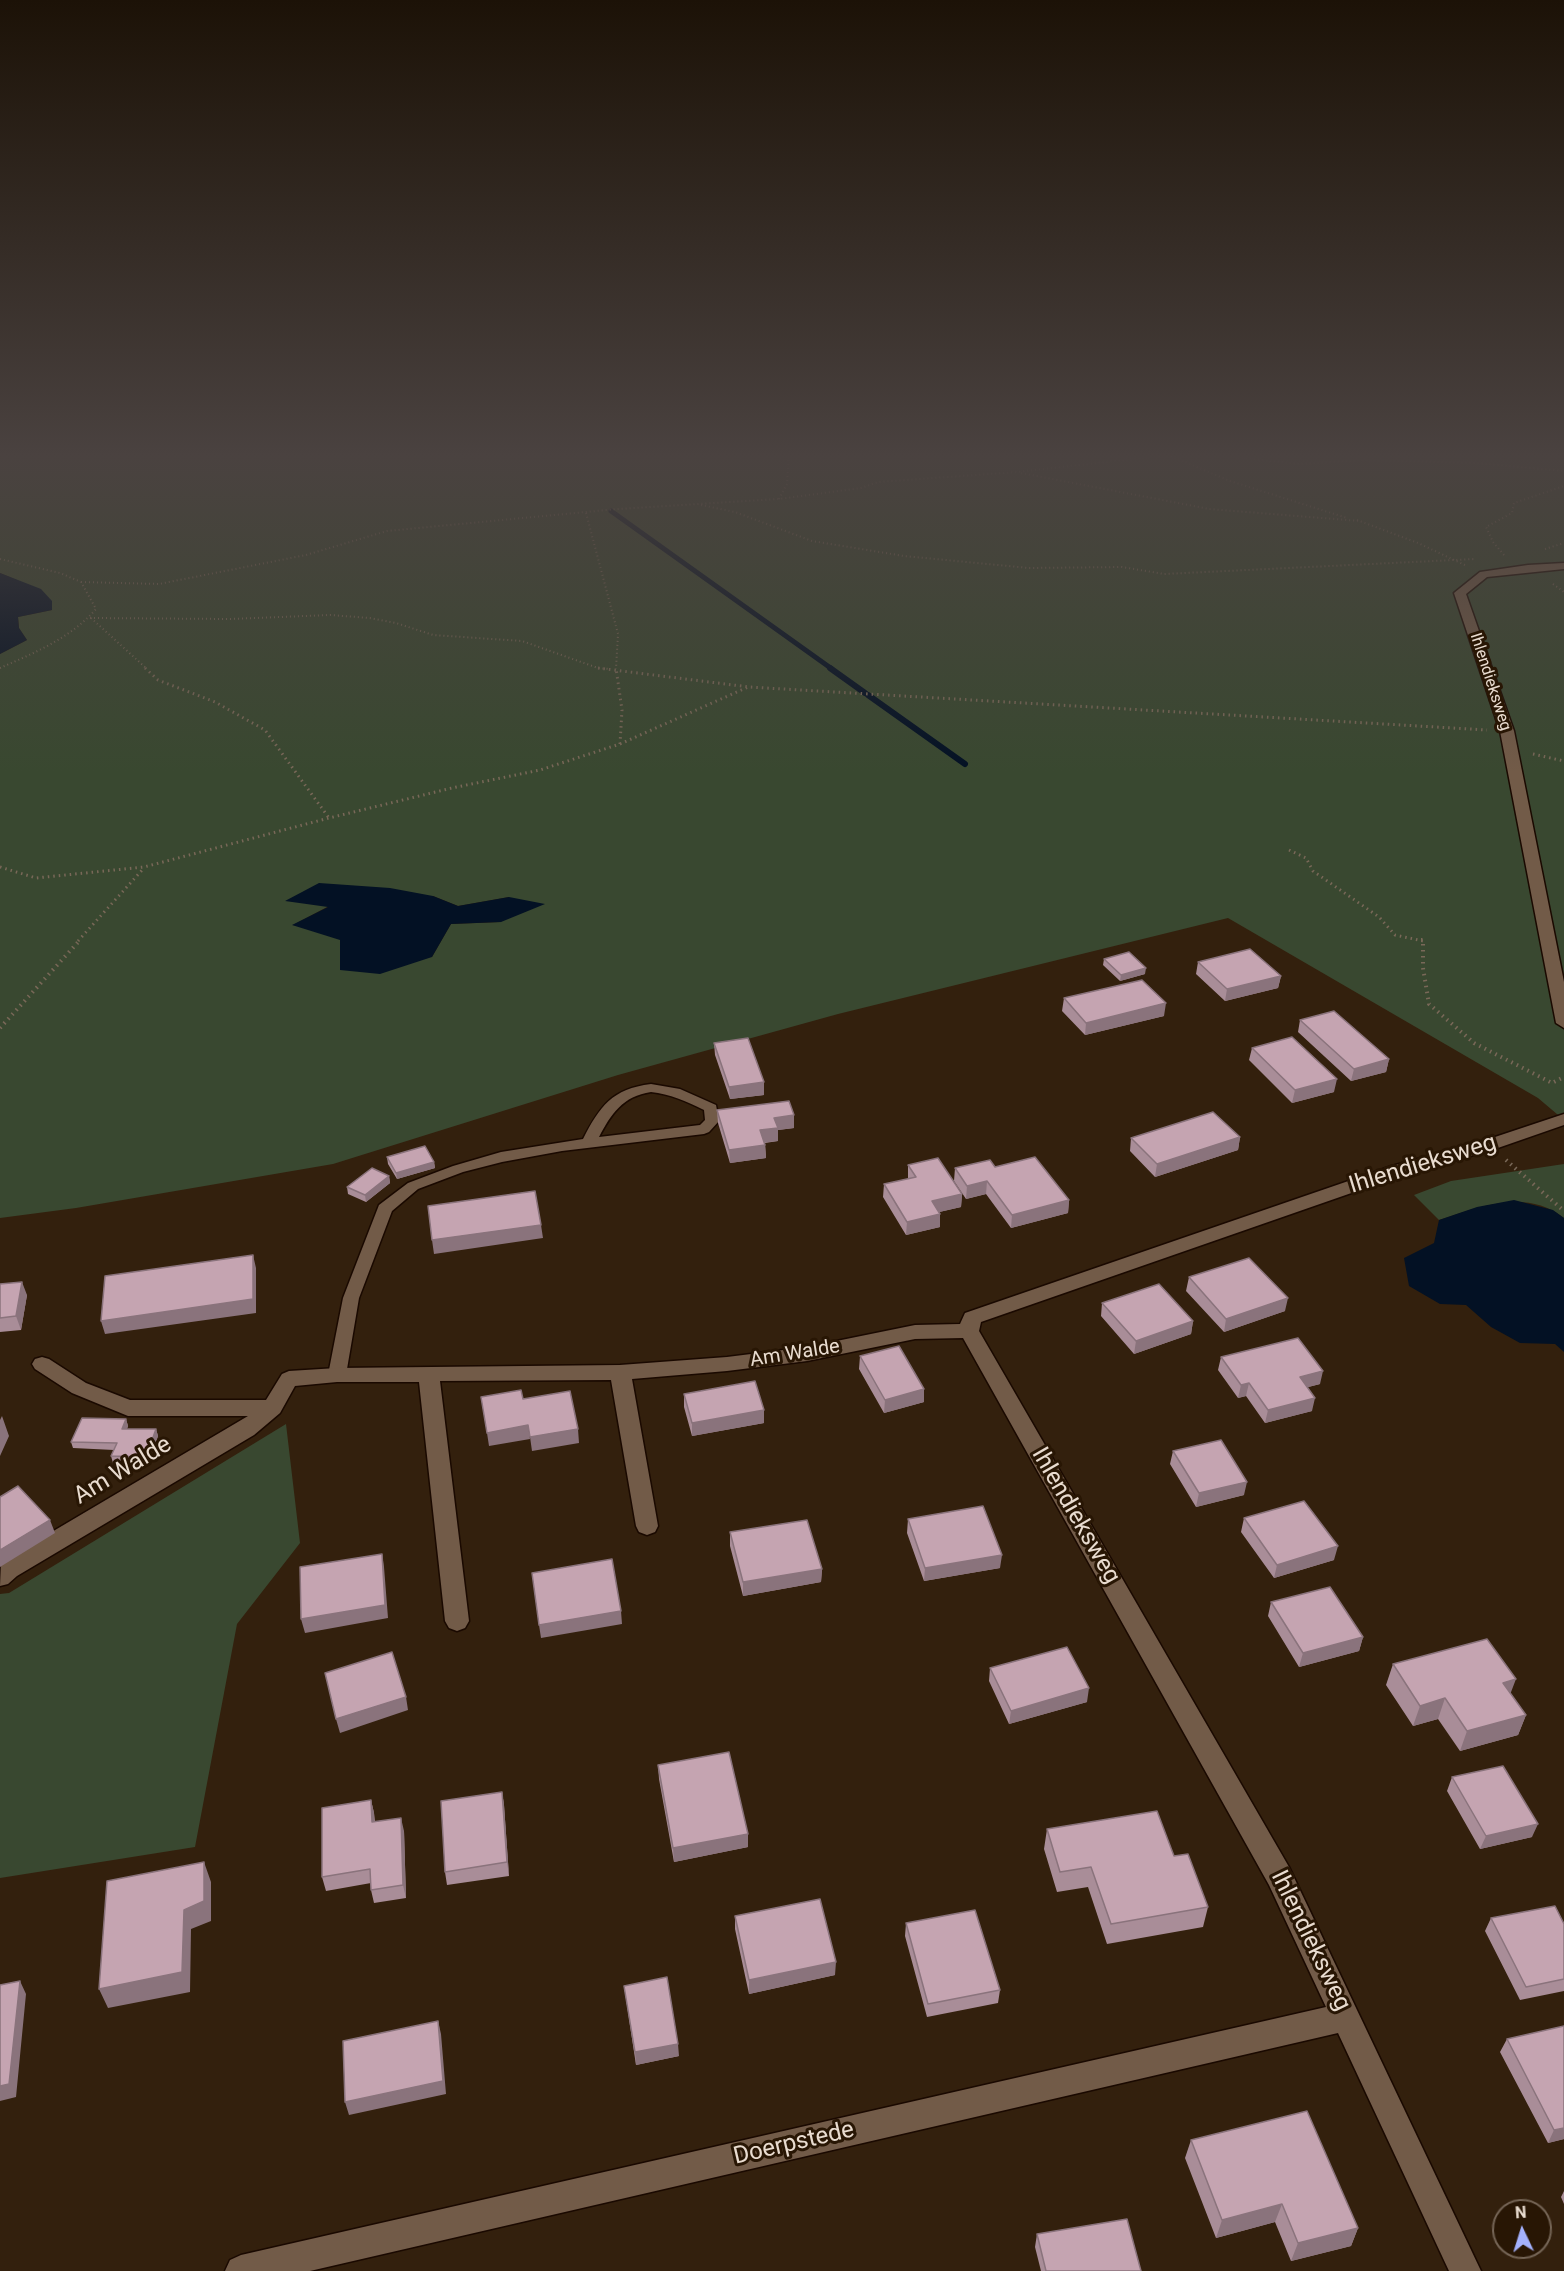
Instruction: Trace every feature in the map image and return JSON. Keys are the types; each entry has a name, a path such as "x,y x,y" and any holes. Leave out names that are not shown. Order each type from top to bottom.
{"street":[{"path":"1484,574 1564,566"},
{"name":"Ihlendieksweg","path":"1484,574 1460,593 1507,731 1564,1023"},
{"name":"Ihlendieksweg","path":"1465,2271 1279,1876 969,1331 972,1318 1399,1170 1489,1145 1564,1119"},
{"name":"Am Walde","path":"0,1577 9,1569 246,1429 272,1408 289,1379 337,1375 620,1372 727,1364 807,1354 915,1332 969,1331"},
{"name":"Am Walde","path":"42,1364 79,1388 128,1408 272,1408"},
{"path":"620,1372 647,1526"},
{"path":"429,1375 457,1621"},
{"name":"Doerpstede","path":"242,2271 1346,2017"}],"lane":[{"path":"337,1375 351,1298 385,1209 413,1186 458,1169 501,1157 590,1142 704,1129 712,1121 711,1108 685,1093 657,1087 633,1090 614,1103 590,1142"}],"path":[{"path":"4,560 60,573 81,582 159,584 281,560"},
{"path":"598,560 618,634 616,671 622,710 620,744"},
{"path":"945,560 1029,568 1122,567 1164,574 1452,560 1484,574"},
{"path":"0,668 64,636 90,618 96,609 81,582"},
{"path":"90,618 230,619 330,615 370,618 396,623 433,635 522,641 598,668 749,687 1507,731 1524,752 1564,761"},
{"path":"90,618 158,680 215,702 265,730 329,818"},
{"path":"0,867 36,878 144,867 329,818 452,788 540,770 620,744 749,687"},
{"path":"1289,850 1306,858 1313,871 1379,917 1395,935 1423,940 1423,968 1429,1005 1474,1043 1552,1083 1564,1077"},
{"path":"0,1028 144,867"},
{"path":"1489,1145 1564,1211"}],"green space":[{"path":"0,560 1564,560 1564,1120 1538,1098 1228,918 838,1014 618,1075 333,1164 76,1208 0,1218 0,654 27,640 19,628 18,617 52,610 19,581 0,573","holes":["433,896 458,906 509,897 501,922 451,924 432,957 293,925 329,906"]},
{"path":"1564,1164 1564,1218 1549,1209 1519,1202 1487,1206 1439,1220 1414,1195 1451,1181"},
{"path":"286,1424 300,1543 237,1624 195,1847 0,1878 0,1594 9,1593"}],"water":[{"path":"0,573 41,589 52,601 52,610 18,617 19,628 27,640 0,654"},
{"path":"319,883 390,888 433,896 458,906 509,897 545,904 501,922 451,924 432,957 380,974 340,970 340,940 292,925 328,907 285,901"},
{"path":"1514,1200 1553,1210 1564,1218 1564,1352 1555,1344 1520,1343 1491,1327 1466,1305 1440,1304 1409,1286 1404,1258 1434,1243 1439,1220 1477,1207"}],"building":[{"path":"1250,949 1281,976 1227,989 1198,962"},
{"path":"1129,952 1146,968 1121,975 1104,959"},
{"path":"1142,980 1166,1003 1086,1023 1064,998"},
{"path":"1334,1011 1389,1059 1354,1069 1300,1020"},
{"path":"1292,1037 1337,1079 1295,1090 1252,1048"},
{"path":"748,1038 764,1082 729,1087 714,1043"},
{"path":"789,1101 794,1115 774,1118 778,1128 760,1130 765,1145 729,1150 717,1110"},
{"path":"1213,1112 1240,1137 1157,1164 1131,1138"},
{"path":"425,1146 434,1162 396,1173 387,1157"},
{"path":"1035,1157 1069,1200 1012,1215 987,1181 967,1186 955,1168 990,1160 995,1167"},
{"path":"938,1158 962,1194 932,1201 940,1214 907,1222 884,1184 916,1177 908,1165"},
{"path":"372,1168 389,1176 365,1195 347,1187"},
{"path":"535,1191 541,1225 432,1240 428,1206"},
{"path":"253,1255 253,1299 101,1321 105,1276"},
{"path":"1249,1258 1288,1298 1226,1319 1189,1277"},
{"path":"22,1282 16,1316 0,1318 0,1284"},
{"path":"1159,1284 1193,1321 1136,1341 1102,1303"},
{"path":"1298,1338 1323,1371 1300,1377 1315,1398 1268,1410 1249,1383 1241,1385 1221,1357"},
{"path":"899,1346 924,1389 885,1400 860,1356"},
{"path":"755,1381 764,1410 692,1423 684,1394"},
{"path":"521,1390 523,1399 570,1391 578,1429 530,1437 528,1425 487,1433 481,1397"},
{"path":"82,1418 126,1419 122,1429 156,1429 146,1457 111,1456 117,1443 71,1442"},
{"path":"1221,1440 1247,1482 1199,1493 1173,1451"},
{"path":"18,1486 50,1520 0,1550 0,1497"},
{"path":"1304,1501 1338,1546 1277,1565 1244,1518"},
{"path":"983,1506 1002,1555 925,1568 908,1519"},
{"path":"807,1520 822,1569 743,1582 730,1532"},
{"path":"382,1554 385,1605 301,1619 300,1567"},
{"path":"612,1559 621,1611 539,1625 532,1573"},
{"path":"1330,1587 1363,1637 1303,1653 1271,1602"},
{"path":"1487,1639 1516,1679 1503,1683 1526,1715 1467,1731 1445,1698 1420,1706 1393,1664"},
{"path":"1067,1647 1089,1688 1011,1711 990,1668"},
{"path":"392,1652 406,1697 336,1719 325,1673"},
{"path":"729,1752 748,1834 673,1848 658,1765"},
{"path":"1503,1766 1538,1824 1486,1836 1452,1777"},
{"path":"502,1792 507,1862 445,1872 441,1801"},
{"path":"371,1800 372,1822 401,1818 403,1885 371,1890 370,1869 322,1877 322,1808"},
{"path":"1157,1811 1174,1856 1188,1854 1208,1907 1111,1924 1091,1867 1060,1872 1047,1829"},
{"path":"204,1862 204,1901 184,1910 182,1972 99,1989 107,1881"},
{"path":"820,1899 836,1962 749,1980 735,1916"},
{"path":"1555,1906 1564,1924 1564,1979 1526,1987 1491,1918"},
{"path":"975,1910 1000,1990 928,2004 906,1923"},
{"path":"667,1977 678,2044 635,2052 624,1986"},
{"path":"20,1981 9,2084 0,2086 0,1985"},
{"path":"438,2021 443,2081 345,2102 343,2041"},
{"path":"1564,2026 1564,2128 1554,2130 1507,2039"},
{"path":"1307,2111 1358,2228 1298,2243 1282,2204 1222,2220 1191,2140"},
{"path":"1127,2219 1141,2271 1046,2271 1037,2234"}],"waterway":[{"path":"680,560 832,669"},
{"path":"830,668 865,693"},
{"path":"868,695 965,764"}]}
